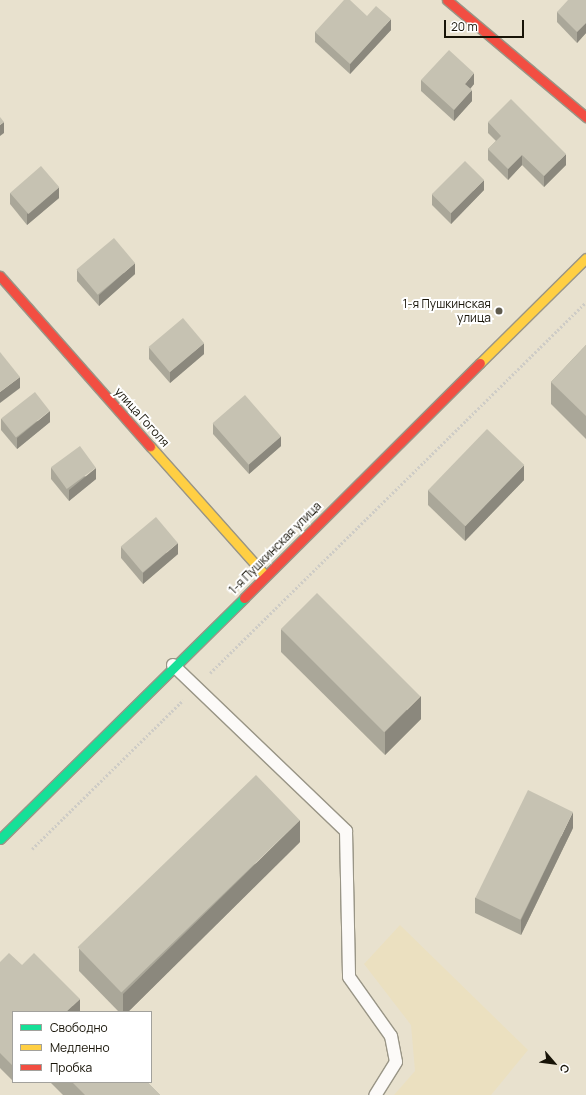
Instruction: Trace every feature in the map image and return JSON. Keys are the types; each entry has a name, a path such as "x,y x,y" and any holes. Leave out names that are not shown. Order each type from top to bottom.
{"main road":[{"path":"447,0 586,117"},
{"name":"1-я Пушкинская улица","path":"0,839 173,665 586,258"},
{"name":"улица Гоголя","path":"0,276 265,575"}],"lane":[{"path":"173,665 346,831 349,977 391,1036 396,1062 375,1095"}],"path":[{"path":"32,848 586,302"}],"shaded area":[{"path":"400,925 528,1050 491,1095 394,1095 415,1071 411,1025 364,964"}],"building":[{"path":"344,0 350,0 367,16 376,6 391,19 350,64 315,32"},
{"path":"568,0 586,0 586,23 577,32 557,12"},
{"path":"449,50 474,73 465,84 472,90 454,110 421,80"},
{"path":"511,99 566,154 544,176 522,155 508,169 488,149 501,136 488,122"},
{"path":"0,117 4,122 0,125"},
{"path":"465,161 484,180 451,213 432,194"},
{"path":"41,166 59,187 28,214 10,193"},
{"path":"114,238 135,263 98,295 76,269"},
{"path":"183,318 204,343 170,372 149,347"},
{"path":"586,345 586,416 551,382"},
{"path":"0,352 20,377 0,392"},
{"path":"35,392 50,411 16,437 1,418"},
{"path":"245,395 281,437 249,465 213,423"},
{"path":"487,429 524,465 465,526 428,490"},
{"path":"80,446 96,468 67,489 51,467"},
{"path":"156,517 178,543 143,573 121,547"},
{"path":"317,593 420,696 384,732 281,629"},
{"path":"256,775 300,820 121,993 78,947"},
{"path":"528,790 573,812 520,920 475,898"},
{"path":"9,953 22,965 34,953 80,999 67,1011 12,1011 12,1065 0,1053 0,962"},
{"path":"73,1083 148,1083 160,1095 85,1095"}],"traffic: fast":[{"path":"0,839 244,598"}],"traffic: slow":[{"path":"480,363 586,258"},
{"path":"150,446 265,575"}],"traffic: jam":[{"path":"447,0 586,117"},
{"path":"0,276 150,446"},
{"path":"244,598 480,363"}],"place":[{"name":"1-я Пушкинская улица","path":"499,311"}]}
